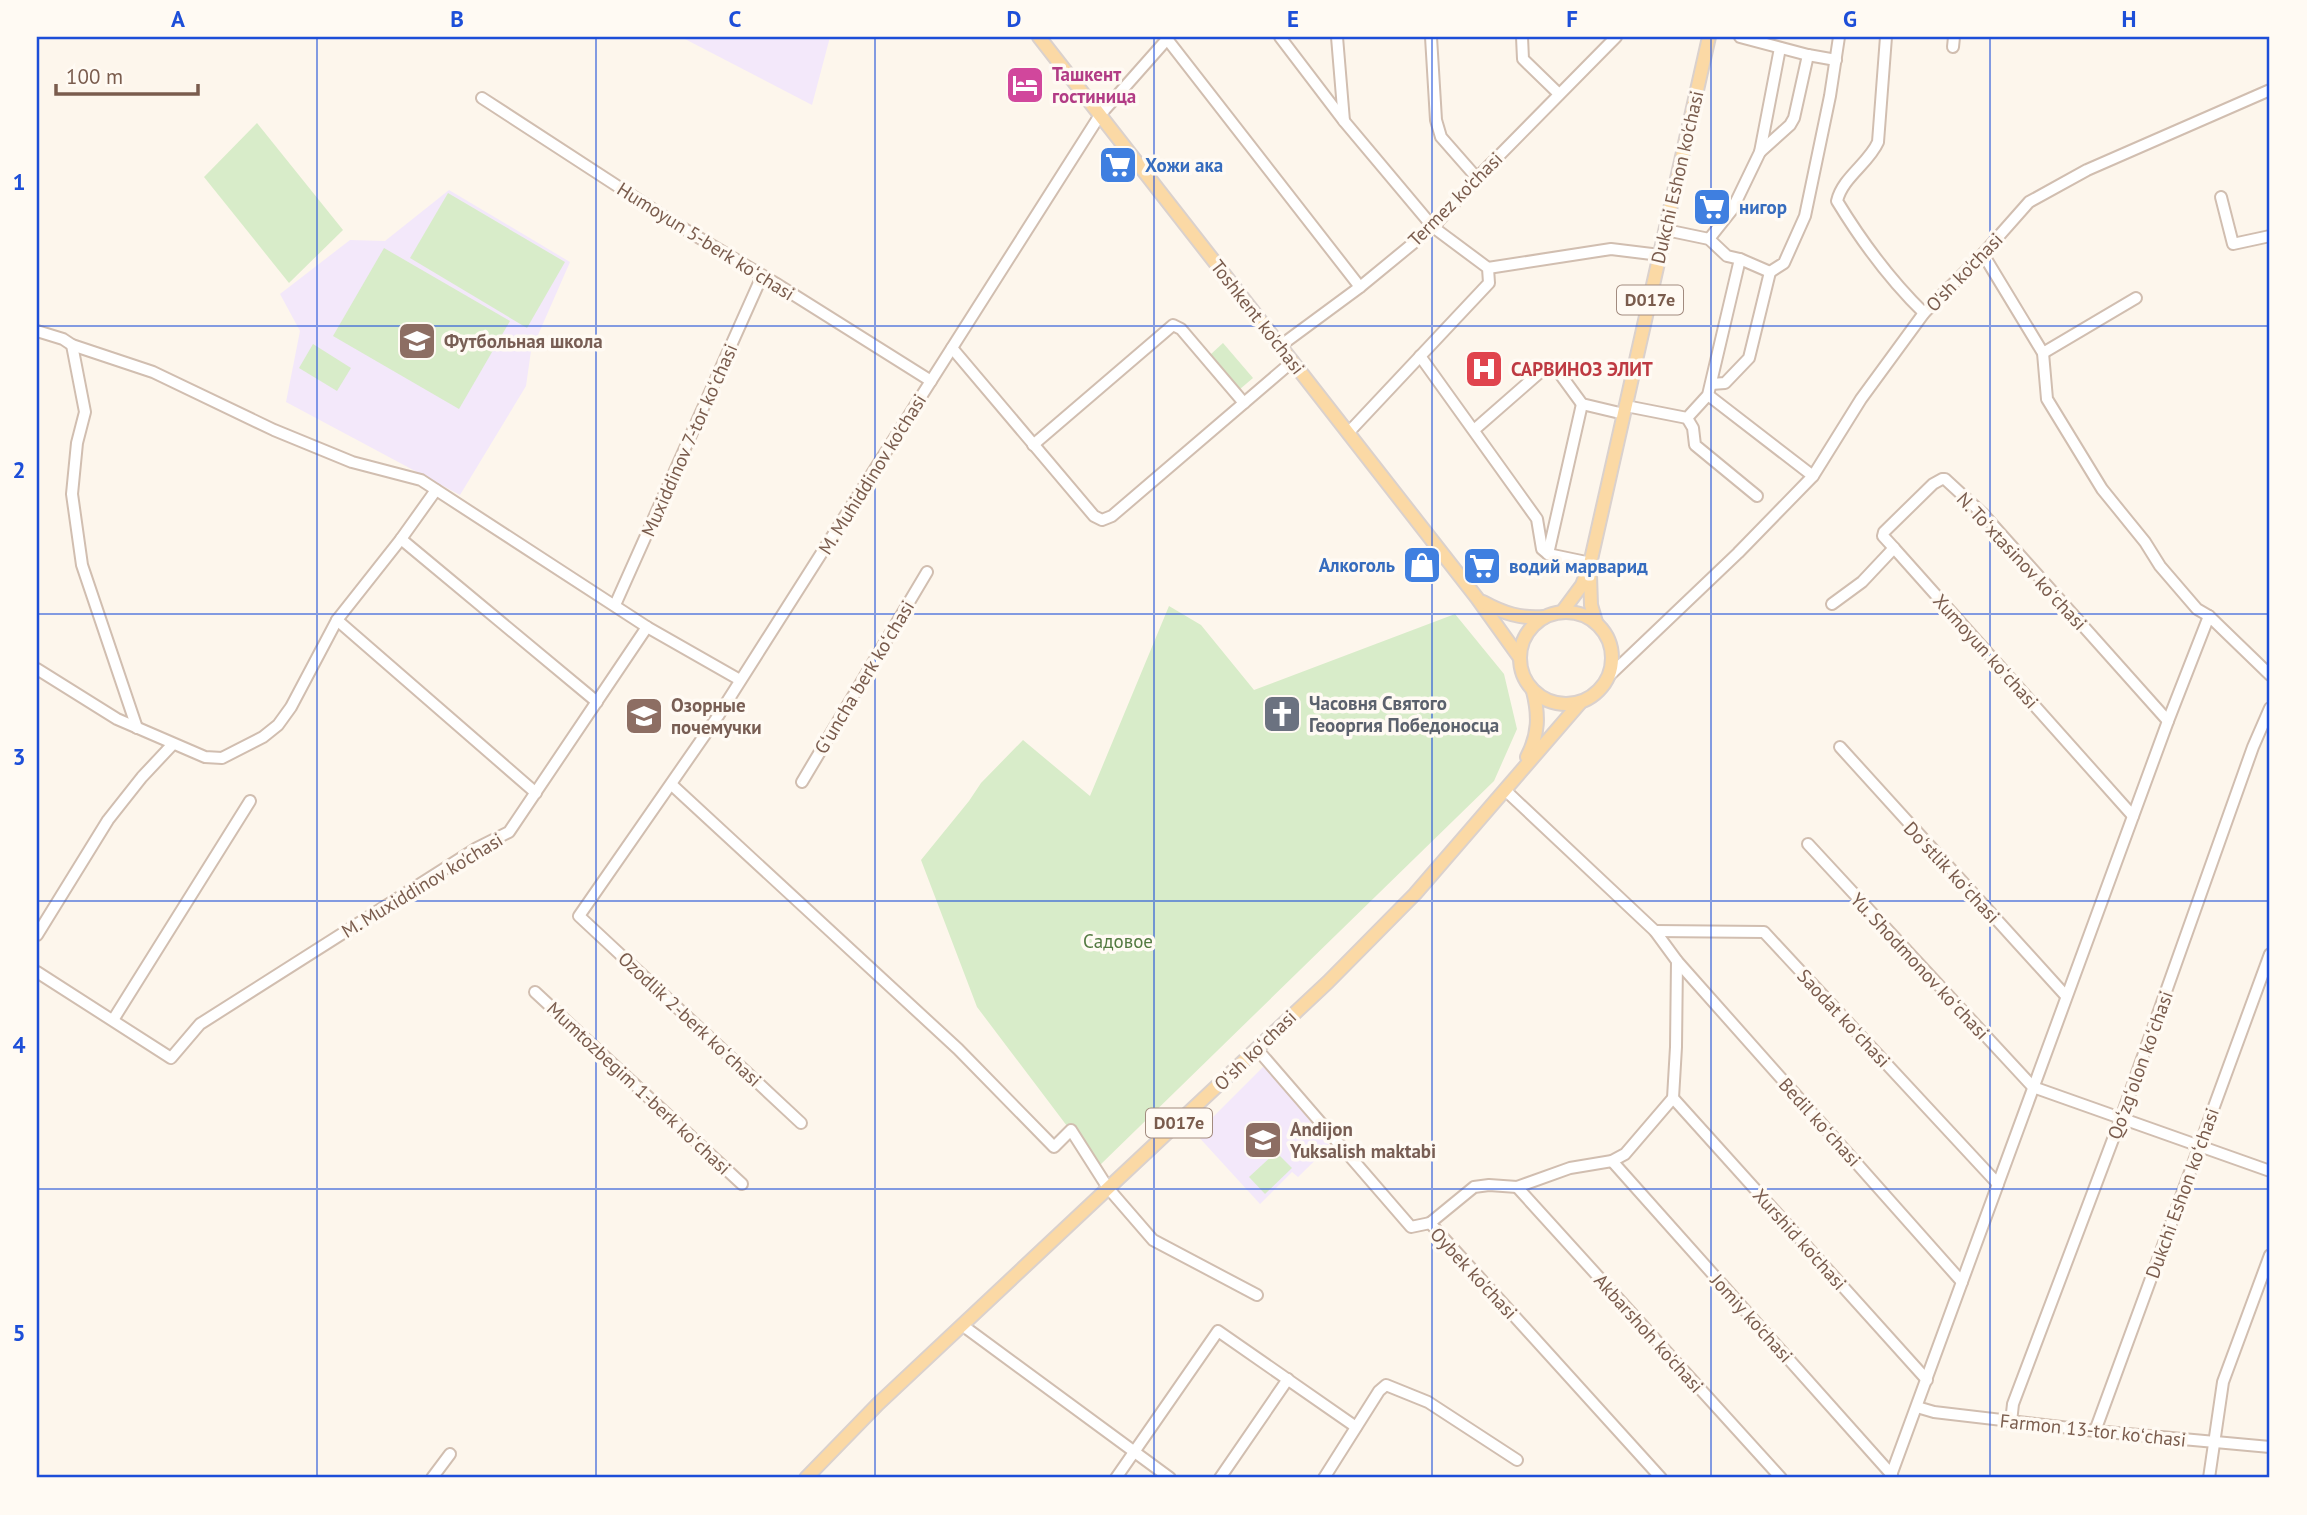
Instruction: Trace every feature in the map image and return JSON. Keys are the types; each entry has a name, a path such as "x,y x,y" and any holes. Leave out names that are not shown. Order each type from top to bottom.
{"main road":[{"name":"Toshkent ko'chasi","path":"1039,37 1477,598 1520,659"},
{"name":"Dukchi Eshon ko'chasi","path":"1590,563 1709,37"},
{"name":"D017e","path":"1562,612 1582,585 1590,563"},
{"name":"D017e","path":"1517,776 1580,703 1603,687 1610,675 1613,660 1611,646 1606,633 1596,622 1590,591 1590,563"},
{"path":"1477,598 1513,615 1528,618 1574,612 1596,622"},
{"path":"1520,659 1526,634 1544,617"},
{"name":"D017e","path":"1517,776 1533,745 1538,726 1533,691 1521,670 1520,659"},
{"path":"1533,691 1554,704 1580,703"},
{"name":"Oʻsh koʻchasi","path":"806,1478 878,1404 1257,1049 1415,894 1517,776"}],"street":[{"path":"1280,37 1344,121 1433,227 1488,268 1611,249 1660,255"},
{"path":"1337,37 1344,121"},
{"path":"1430,37 1436,120 1441,137 1477,178"},
{"path":"1522,37 1523,59 1559,94"},
{"name":"Termez ko'chasi","path":"1280,346 1360,287 1433,227 1477,178 1616,37"},
{"path":"1740,37 1836,60"},
{"path":"1710,389 1725,383 1749,358 1770,272 1784,263 1805,216 1839,37"},
{"path":"1886,37 1878,142 1874,151 1840,191 1837,201 1859,237 1894,284 1924,313"},
{"name":"M. Muhiddinov ko'chasi","path":"579,916 671,785 740,680 1100,115 1168,38"},
{"path":"1168,38 1360,287"},
{"path":"1709,239 1732,210 1760,152 1780,48"},
{"path":"1760,152 1790,125 1794,118 1808,55"},
{"name":"O'sh ko'chasi","path":"1610,675 1814,476 1861,400 1924,313 1983,254 2029,202 2087,170 2270,90"},
{"name":"Humoyun 5-berk koʻchasi","path":"482,98 671,221 931,381"},
{"path":"2221,197 2233,244 2270,236"},
{"path":"1666,230 1709,239 1727,256 1770,272"},
{"path":"1983,254 2043,353 2047,399 2102,489 2145,542 2160,566 2197,609 2209,616 2270,675"},
{"path":"1687,418 1710,389 1740,259"},
{"path":"1348,433 1489,283 1488,268"},
{"name":"Muxiddinov 7-tor koʻchasi","path":"615,605 762,276"},
{"path":"2043,353 2136,298"},
{"path":"1033,445 1173,325 1181,329 1244,403"},
{"path":"37,331 153,372 274,430 352,462 421,480 647,627 740,680"},
{"path":"72,345 85,412 77,443 72,494 82,565 137,728"},
{"path":"952,348 1094,516 1105,519 1293,361"},
{"path":"1420,356 1537,519 1542,549 1548,554 1590,563"},
{"path":"1474,429 1546,367 1555,366 1582,404 1687,418"},
{"path":"1710,389 1814,476"},
{"path":"1548,554 1582,404"},
{"path":"1687,418 1693,428 1695,445 1757,496"},
{"name":"N. Toʻxtasinov koʻchasi","path":"1894,548 1883,536 1884,532 1933,484 1945,479 1983,514 2168,721"},
{"path":"37,669 117,719 205,757 222,758 263,737 278,725 337,620 436,491"},
{"path":"401,539 597,702"},
{"path":"1832,604 1862,582 1894,548"},
{"name":"Xumoyun koʻchasi","path":"1894,548 2133,816"},
{"name":"Gʻuncha berk koʻchasi","path":"802,782 927,572"},
{"path":"1891,1476 2066,996 2209,616"},
{"path":"337,620 536,793"},
{"name":"M. Muxiddinov ko'chasi","path":"113,1020 172,1058 200,1024 477,848 509,832 647,627"},
{"name":"Qoʻzgʻolon koʻchasi","path":"2011,1422 2013,1404 2121,1118 2253,747 2270,708"},
{"path":"37,935 108,820 142,777 173,744"},
{"name":"Doʻstlik koʻchasi","path":"1840,747 2066,996"},
{"path":"671,785 958,1048 1054,1147 1071,1130 1108,1188 1153,1240 1257,1295"},
{"name":"Bedil koʻchasi","path":"1505,790 1655,932 1677,961 1962,1282"},
{"path":"37,972 113,1020 250,801"},
{"name":"Yu. Shodmonov koʻchasi","path":"1808,844 2033,1087"},
{"name":"Ozodlik 2-berk koʻchasi","path":"579,916 801,1123"},
{"name":"Saodat koʻchasi","path":"1655,932 1764,932 1998,1184"},
{"name":"Dukchi Eshon koʻchasi","path":"2095,1431 2270,954"},
{"path":"1430,1223 1474,1187 1517,1187 1570,1168 1612,1161 1625,1154 1673,1098 1677,961"},
{"name":"Mumtozbegim 1-berk koʻchasi","path":"535,992 742,1184"},
{"name":"Oybek ko'chasi","path":"1257,1049 1411,1227 1430,1223 1661,1478"},
{"path":"2033,1087 2270,1171"},
{"name":"Xurshid ko'chasi","path":"1673,1098 1927,1380"},
{"name":"Jomiy ko'chasi","path":"1612,1161 1891,1476"},
{"name":"Akbarshoh ko'chasi","path":"1517,1187 1781,1478"},
{"path":"2209,1478 2223,1382 2270,1255"},
{"path":"962,1325 1170,1478"},
{"path":"1115,1478 1218,1331 1356,1427"},
{"path":"1220,1478 1288,1379"},
{"path":"1324,1478 1383,1386 1390,1385 1428,1402 1517,1461"},
{"name":"Farmon 13-tor koʻchasi","path":"1917,1407 1934,1412 2011,1422 2270,1447"},
{"path":"432,1478 450,1454"}],"shaded area":[{"path":"681,37 830,37 812,105"},
{"name":"Футбольная школа","path":"449,190 570,262 531,351 526,386 460,495 286,402 300,331 280,294 350,240 385,241"},
{"name":"Andijon Yuksalish maktabi","path":"1265,1065 1330,1146 1298,1177 1292,1172 1260,1204 1196,1134"}],"green space":[{"path":"257,123 343,230 289,283 204,177"},
{"path":"448,193 565,262 527,328 410,258"},
{"path":"384,248 510,321 459,409 333,336"},
{"path":"1223,343 1253,378 1240,389 1210,355"},
{"path":"313,344 351,368 337,391 299,368"},
{"name":"Садовое","path":"1169,606 1201,625 1254,690 1455,614 1504,674 1517,729 1494,781 1098,1167 977,1007 921,860 981,783 1023,740 1090,796"},
{"path":"1276,1152 1292,1168 1265,1194 1249,1177"}],"place":[{"name":"Ташкент гостиница","path":"1025,85"},
{"name":"Хожи ака","path":"1118,165"},
{"name":"нигор","path":"1712,207"},
{"name":"Футбольная школа","path":"417,341"},
{"name":"САРВИНОЗ ЭЛИТ","path":"1484,369"},
{"name":"Алкоголь","path":"1422,565"},
{"name":"водий марварид","path":"1482,566"},
{"name":"Часовня Святого Геооргия Победоносца","path":"1282,714"},
{"name":"Озорные почемучки","path":"644,716"},
{"name":"Andijon Yuksalish maktabi","path":"1263,1140"}]}
